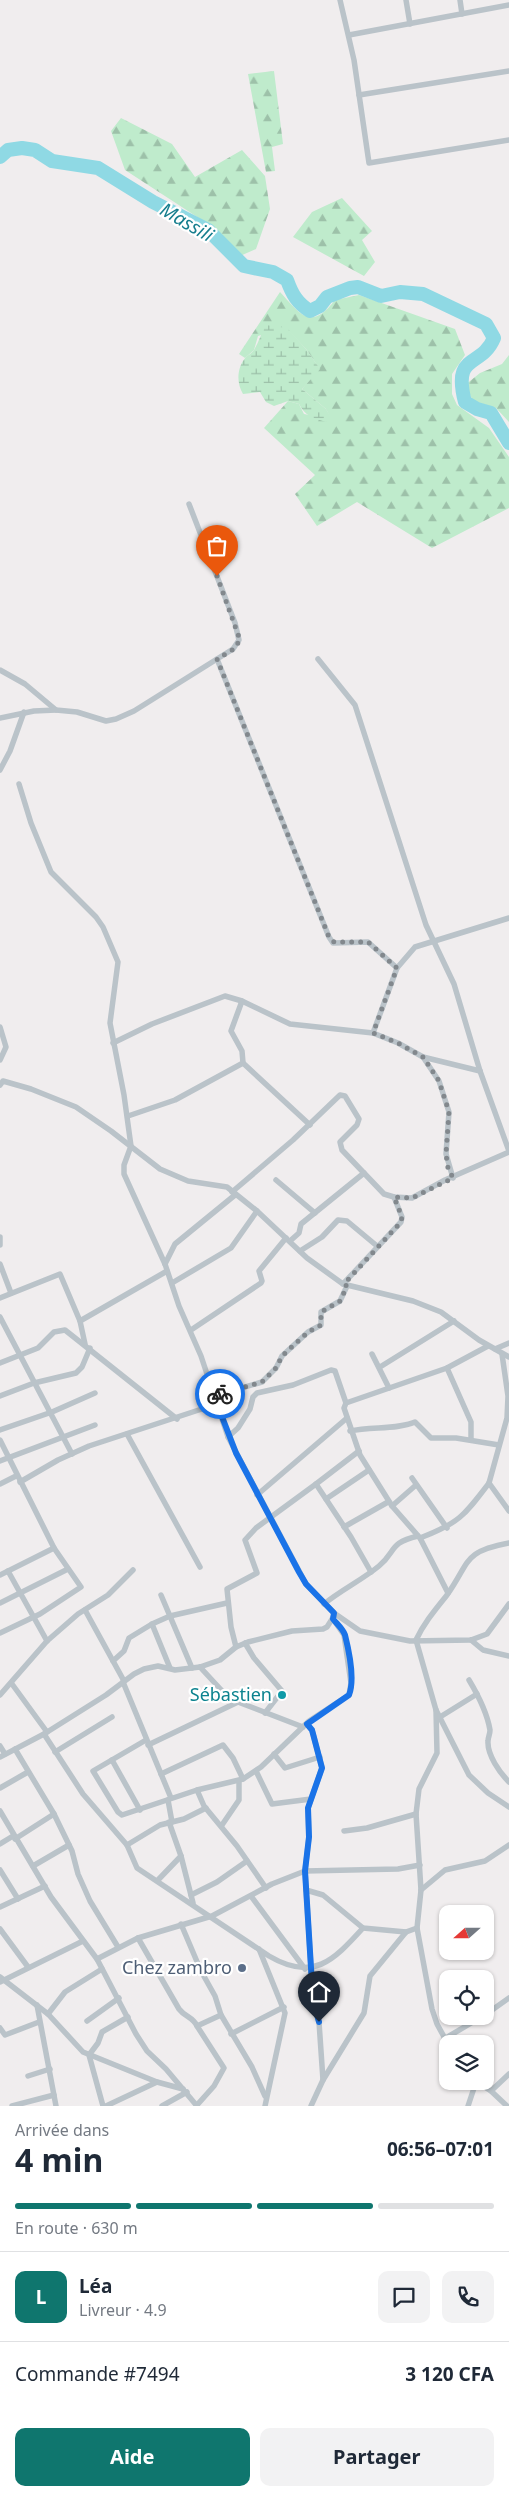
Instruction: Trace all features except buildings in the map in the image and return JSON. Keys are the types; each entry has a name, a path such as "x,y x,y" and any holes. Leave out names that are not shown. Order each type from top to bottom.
{"street":[{"path":"340,0 349,34 370,163 509,140"},
{"path":"406,0 410,24"},
{"path":"460,0 462,14"},
{"path":"349,34 509,5"},
{"path":"359,95 509,72"},
{"path":"0,718 24,712 56,710 77,712 97,719 116,719 134,711 234,649 240,640 189,504"},
{"path":"217,659 329,937 339,944 368,942 397,968"},
{"path":"165,1264 175,1244 310,1125 340,1096 345,1096 359,1119 357,1125 340,1142 340,1146 353,1163 384,1194 394,1197 412,1198 509,1151 480,1071 454,984 433,940 355,704 318,659"},
{"path":"0,670 25,684 56,710"},
{"path":"0,770 10,751 24,712"},
{"path":"19,784 31,823 50,872 104,927 118,962 117,978 110,1005 110,1024 128,1116 131,1146 124,1165 124,1174 165,1264 191,1330 228,1437 257,1495 271,1517 306,1584 334,1616 344,1635 351,1691 349,1695 305,1725 256,1771 241,1780 197,1790 124,1815 120,1814 94,1774 94,1771 147,1742 238,1702"},
{"path":"373,1033 397,968 415,947 509,918"},
{"path":"113,1043 209,1000 225,996 242,1001 290,1024 373,1033 398,1043 423,1057 480,1071"},
{"path":"242,1001 231,1031 242,1051 244,1062 310,1125"},
{"path":"0,1026 6,1047 0,1060"},
{"path":"423,1057 439,1081 447,1101 449,1112 446,1154 448,1168 453,1178"},
{"path":"128,1116 175,1100 244,1062"},
{"path":"1,1082 31,1089 76,1107 160,1169 188,1181 227,1187 258,1211 300,1251 345,1285 413,1301 441,1312 488,1346 509,1357"},
{"path":"191,1330 260,1283 262,1281 259,1272 288,1240 299,1233 300,1224 364,1173"},
{"path":"276,1180 315,1213"},
{"path":"214,1396 262,1382 269,1376 282,1356 308,1332 321,1325 321,1312 340,1301 345,1285 402,1219 394,1197"},
{"path":"172,1283 230,1248 258,1211"},
{"path":"300,1251 322,1237 338,1220 347,1221 377,1246"},
{"path":"0,1237 0,1245"},
{"path":"0,1264 11,1293"},
{"path":"80,1321 167,1271"},
{"path":"0,1298 60,1274 80,1321 87,1346 82,1367 76,1373 34,1383 0,1396"},
{"path":"0,1317 34,1383 52,1412 63,1439 72,1454"},
{"path":"380,1367 454,1321"},
{"path":"0,1363 40,1347 53,1334 62,1330 69,1331 143,1394 177,1419"},
{"path":"495,1349 509,1343"},
{"path":"346,1402 447,1368 488,1346"},
{"path":"372,1354 390,1388"},
{"path":"324,1604 380,1565 394,1546 405,1539 419,1537 447,1528 466,1513 489,1483 507,1418 508,1396 502,1354"},
{"path":"447,1368 471,1422 471,1440"},
{"path":"228,1437 238,1428 250,1409 253,1397 257,1393 293,1386 335,1370 346,1402 344,1408 346,1418 358,1451 390,1504 419,1537 448,1594"},
{"path":"0,1430 52,1412 95,1393"},
{"path":"20,1482 72,1454 217,1404"},
{"path":"257,1495 346,1418"},
{"path":"350,1431 368,1427 406,1426 415,1422 430,1438 471,1440 499,1445"},
{"path":"0,1461 63,1439 96,1425"},
{"path":"127,1434 200,1568"},
{"path":"0,1440 16,1476 54,1548 81,1587 32,1618 0,1633"},
{"path":"236,1647 228,1603 228,1588 257,1575 244,1541 256,1528 358,1451"},
{"path":"326,1499 369,1470"},
{"path":"0,1484 16,1476"},
{"path":"412,1478 447,1528"},
{"path":"489,1483 509,1511"},
{"path":"316,1484 370,1572"},
{"path":"344,1527 390,1504 416,1485"},
{"path":"509,1543 478,1552 465,1562 448,1594 429,1616 416,1640 436,1710 469,1775 488,1793 509,1807"},
{"path":"0,1575 54,1548"},
{"path":"0,1603 68,1569"},
{"path":"0,1695 12,1684 47,1641 84,1610 108,1595 133,1570"},
{"path":"8,1571 32,1618 47,1641"},
{"path":"161,1595 192,1668"},
{"path":"114,1661 124,1651 129,1638 152,1624 170,1616 228,1603"},
{"path":"334,1616 360,1631 397,1640 471,1640 487,1634 509,1604"},
{"path":"84,1610 114,1661 161,1774 169,1799 170,1822 193,1903"},
{"path":"0,1746 3,1756 46,1733 134,1674 152,1667 175,1670 200,1667 220,1660 236,1647 245,1643 292,1631 321,1630 327,1627 334,1616"},
{"path":"152,1624 170,1668"},
{"path":"471,1640 483,1650 509,1656"},
{"path":"245,1643 255,1659 282,1690 265,1713"},
{"path":"200,1667 224,1693 238,1702 312,1729 322,1772 308,1811 309,1837 305,1871 308,1969 319,2022 323,2080"},
{"path":"469,1680 477,1694 489,1728 489,1747 500,1771 509,1782"},
{"path":"12,1684 46,1733 55,1752 83,1794 127,1845 137,1868 193,1903 279,1962 308,1969 323,1963 342,1949 362,1928"},
{"path":"440,1717 477,1694"},
{"path":"436,1710 437,1753 419,1789 416,1814 421,1890 417,1928 432,2008 443,2035"},
{"path":"55,1752 112,1717"},
{"path":"161,1774 224,1745 233,1758 241,1780 239,1800 222,1825"},
{"path":"15,1749 54,1814 70,1845 78,1874 90,1900 118,1947"},
{"path":"274,1754 285,1768 320,1757"},
{"path":"112,1760 140,1810"},
{"path":"256,1771 272,1804 311,1799"},
{"path":"0,1788 28,1772"},
{"path":"197,1790 206,1808 222,1825 266,1888"},
{"path":"127,1845 152,1829 194,1816 206,1808"},
{"path":"0,1811 45,1886 97,1959 147,2051 185,2090 197,2106 214,2086 224,2068 194,2019 185,2016 179,2008 138,1938"},
{"path":"0,1844 54,1814"},
{"path":"344,1831 367,1828 416,1814"},
{"path":"33,1866 70,1845"},
{"path":"421,1890 445,1870 485,1860 509,1845"},
{"path":"158,1880 181,1856"},
{"path":"191,1895 217,1882 247,1861"},
{"path":"97,1959 138,1938 212,1916 266,1888 305,1871 398,1869 420,1865"},
{"path":"0,1870 18,1899"},
{"path":"0,1907 45,1886"},
{"path":"306,1890 323,1895 362,1928 406,1932 417,1928"},
{"path":"251,1896 308,1969"},
{"path":"181,1924 201,1972 215,1996 221,2015 252,2067 266,2096"},
{"path":"0,1929 28,1967"},
{"path":"311,2106 323,2080 364,2013 370,1976 406,1932"},
{"path":"84,1941 2,1979 48,2014 78,2047 88,2055 117,2064 157,2082 185,2090"},
{"path":"259,1949 285,2013 265,2106"},
{"path":"48,2014 65,1992 102,1969"},
{"path":"87,2021 118,1998"},
{"path":"494,2009 509,1998"},
{"path":"37,2005 56,2106"},
{"path":"232,2034 284,2007"},
{"path":"197,2026 221,2015"},
{"path":"88,2055 98,2043 102,2032 128,2016"},
{"path":"0,2028 5,2035 39,2022"},
{"path":"455,2035 470,2025"},
{"path":"88,2055 105,2106 157,2082"},
{"path":"28,2076 50,2069"},
{"path":"507,2106 491,2091 509,2074"},
{"path":"162,2106 185,2090"},
{"path":"468,2106 473,2090"},
{"path":"12,2106 54,2095"}],"green space":[{"path":"274,71 283,144 272,147 275,171 266,172 248,74"},
{"path":"121,118 172,144 195,177 242,150 265,176 270,209 256,249 240,256 211,226 125,170 111,131"},
{"path":"342,198 372,231 362,240 375,262 364,276 293,237 312,212"},
{"path":"280,292 300,313 306,316 313,317 319,315 327,310 335,300 359,295 455,329 465,355 452,374 452,394 457,405 489,428 509,457 509,508 432,548 357,502 317,526 295,494 315,475 264,428 288,401 299,404 304,414 331,419 326,409 302,389 319,368 306,349 286,328 258,336 254,350 245,358 239,354"},
{"path":"266,325 287,328 306,349 320,369 302,389 326,409 332,419 326,422 313,418 299,404 288,401 274,406 266,402 260,392 243,394 238,380 239,370 246,357 254,350"},
{"path":"509,355 509,422 496,408 473,401 465,385 480,373 502,364"}],"waterway":[{"name":"Massili","path":"0,157 8,150 22,148 35,150 52,161 98,168 153,202 208,230 244,266 273,272 287,280 296,298 310,311 320,306 327,297 350,288 358,287 381,296 400,292 423,294 486,324 494,338 488,348 465,368 462,375 465,402 477,409 491,413 509,443"}],"way so far":[{"path":"217,576 240,640 234,649 217,659 329,937 339,944 368,942 397,968 373,1033 398,1043 423,1057 439,1081 449,1112 446,1154 450,1175 453,1178 445,1180 429,1191 412,1198 394,1197 402,1217 401,1222 344,1284 347,1286 340,1301 321,1312 321,1325 308,1332 292,1349 282,1356 276,1368 262,1382 220,1394"}],"place":[{"name":"Sébastien","path":"282,1695"},
{"name":"Chez zambro","path":"242,1968"}],"route":[{"path":"220,1394 214,1396 228,1437 257,1495 271,1517 306,1584 334,1613 333,1619 344,1632 349,1663 351,1683 349,1695 307,1724 312,1730 322,1768 308,1808 309,1837 305,1871 313,2000 319,2022"}]}
